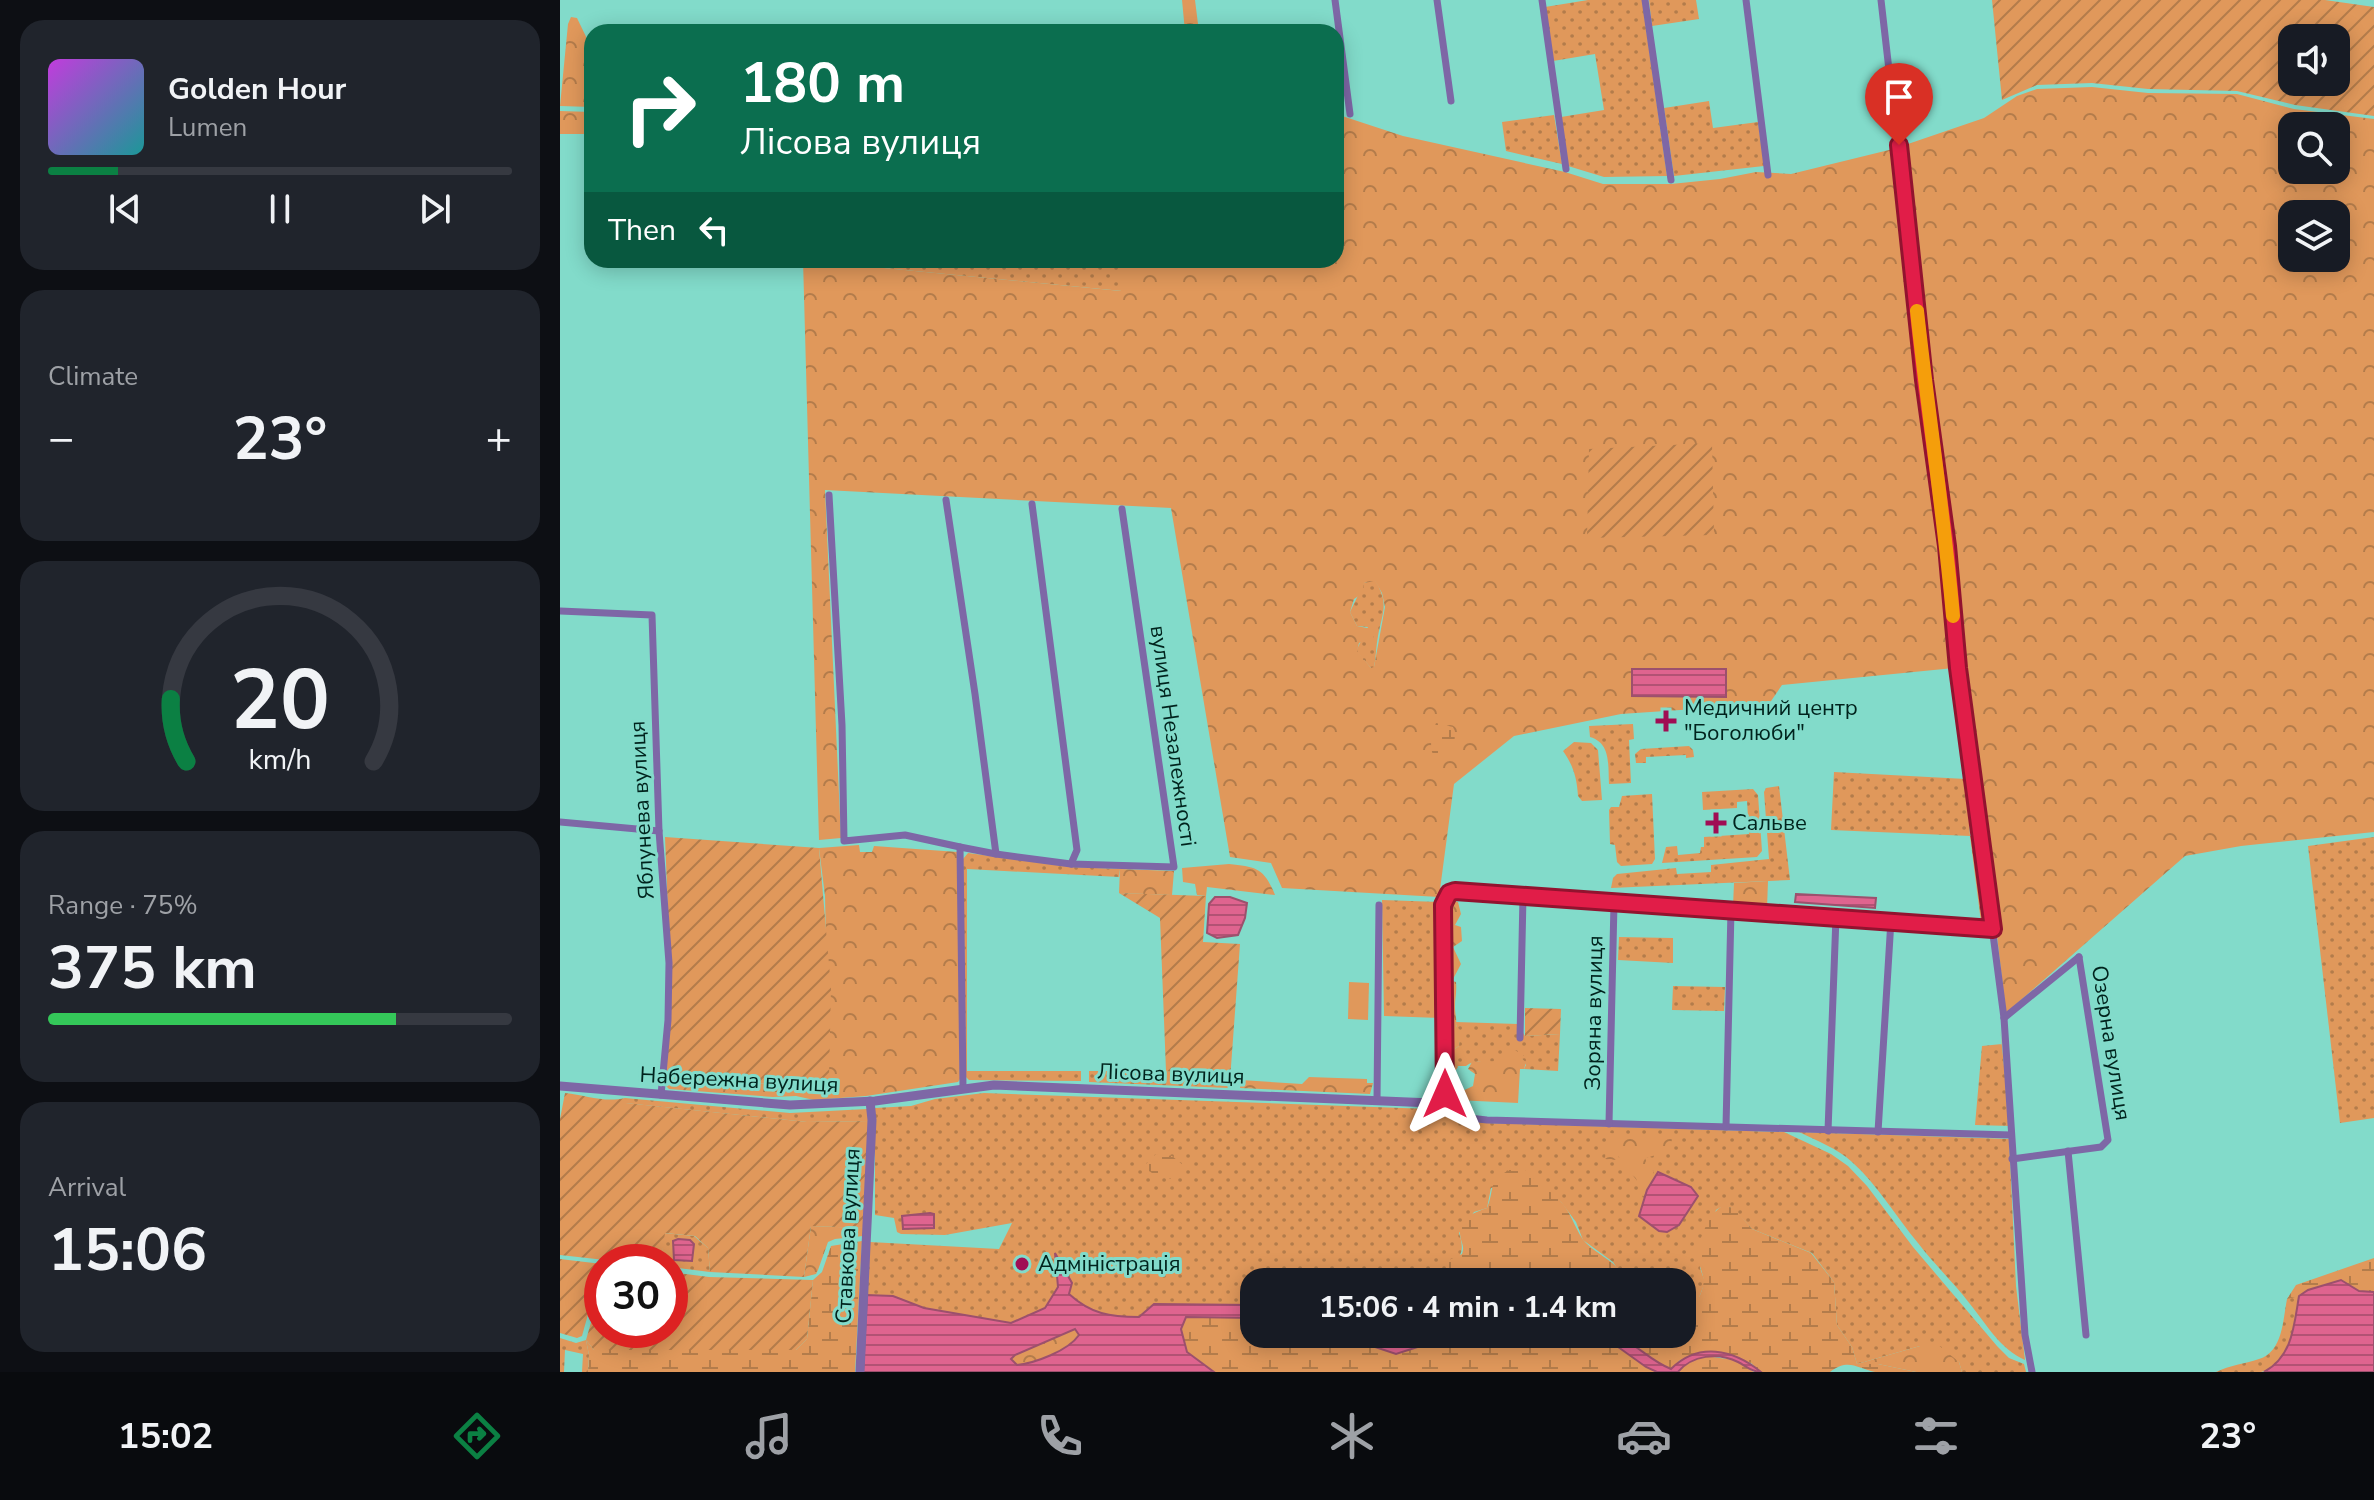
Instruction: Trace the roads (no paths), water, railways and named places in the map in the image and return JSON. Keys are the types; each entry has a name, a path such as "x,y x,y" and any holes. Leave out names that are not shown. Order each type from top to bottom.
{"street":[{"path":"1335,0 1338,24"},
{"path":"1437,0 1451,101"},
{"path":"1542,0 1566,169"},
{"path":"1645,0 1671,180"},
{"path":"1746,0 1768,175"},
{"path":"1881,0 1897,140 1903,160 1924,380 1947,546 1958,668 2004,1018 2025,1335 2032,1372"},
{"path":"1344,68 1350,114"},
{"name":"вулиця Незалежності","path":"829,495 842,725 844,841 905,835 996,854 1071,864 1174,867 1122,509"},
{"path":"946,500 996,854"},
{"path":"1032,504 1077,850 1071,864"},
{"name":"Яблунева вулиця","path":"560,611 652,615 659,831 669,963 668,1020 661,1095"},
{"path":"560,822 659,831"},
{"path":"960,847 963,1087"},
{"path":"1432,1103 1445,1094 1444,900 1455,891 1993,929"},
{"path":"1520,1038 1523,896"},
{"name":"Зоряна вулиця","path":"1609,1124 1614,903"},
{"path":"1377,1101 1379,905"},
{"path":"1726,1127 1731,910"},
{"path":"1828,1131 1836,917"},
{"path":"1878,1132 1891,920"},
{"name":"Озерна вулиця","path":"2004,1018 2079,957 2108,1140 2101,1147 2012,1159"},
{"name":"Лісова вулиця","path":"963,1087 994,1085 1432,1103"},
{"name":"Набережна вулиця","path":"560,1086 790,1105 870,1101 963,1087"},
{"name":"Ставкова вулиця","path":"860,1372 872,1120 870,1101"},
{"path":"1432,1103 1441,1111 1463,1118 1487,1120 2011,1135"},
{"path":"2068,1151 2086,1335"}],"place":[{"name":"Медичний центр \"Боголюби\"","path":"1666,721"},
{"name":"Сальве","path":"1716,823"},
{"name":"Адміністрація","path":"1022,1264"}]}
